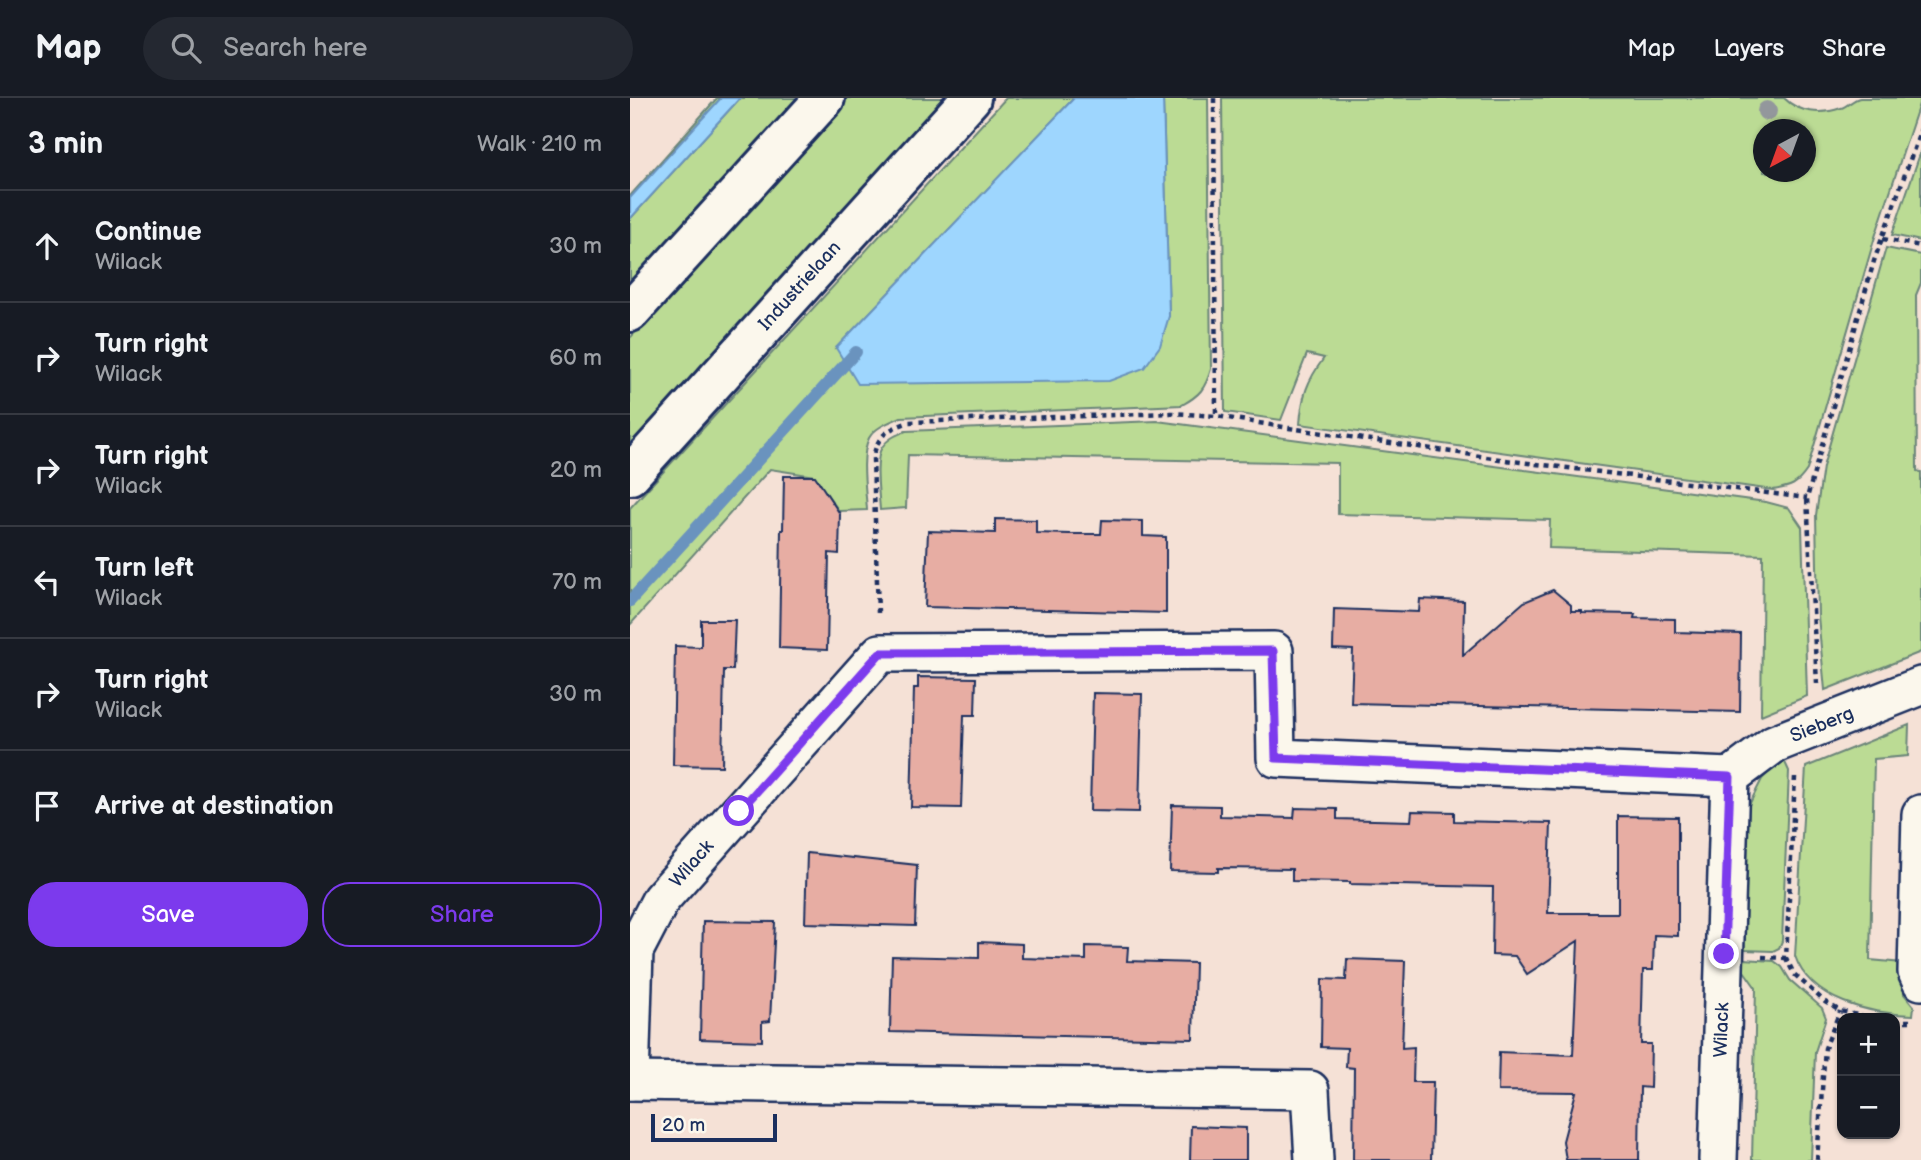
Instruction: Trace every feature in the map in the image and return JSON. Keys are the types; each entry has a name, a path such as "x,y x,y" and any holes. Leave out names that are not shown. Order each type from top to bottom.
{"main road":[{"path":"630,312 825,98"},
{"name":"Industrielaan","path":"630,475 971,98"}],"street":[{"path":"880,653 1273,651 1276,758 1730,777"},
{"name":"Wilack","path":"880,653 661,899 634,951 630,1081 1310,1090 1314,1160"},
{"name":"Sieberg","path":"1730,777 1774,744 1921,686"},
{"name":"Wilack","path":"1718,1160 1730,777"},
{"path":"1921,814 1917,972 1921,981"}],"path":[{"path":"1214,98 1216,416"},
{"path":"1849,1013 1825,1002 1794,974 1786,958 1796,763 1817,694 1807,498 1874,261 1921,129"},
{"path":"1883,239 1921,246"},
{"path":"880,653 873,458 876,443 889,430 909,422 1172,413 1216,416 1520,462 1807,498"},
{"path":"1817,1160 1825,1048 1840,1011"}],"green space":[{"path":"717,98 721,98 630,198 630,196"},
{"path":"740,98 798,98 630,284 630,219"},
{"path":"847,98 945,98 630,446 630,338"},
{"path":"1006,98 1074,98 836,348 1169,316 1163,98 1208,98 1211,369 1201,391 1182,405 901,417 879,428 866,445 864,464 867,510 839,511 814,476 770,469 630,625 630,508"},
{"path":"1222,98 1784,98 1803,110 1826,112 1860,98 1921,98 1874,240 1807,470 1797,482 1773,490 1300,424 1306,389 1324,358 1307,354 1281,420 1225,412"},
{"path":"1921,151 1921,241 1892,235"},
{"path":"1886,248 1921,255 1921,283 1916,295 1917,471 1921,472 1921,652 1825,690 1818,616 1816,515 1823,467"},
{"path":"1157,421 1766,502 1789,508 1802,527 1807,696 1761,715 1763,555 1549,548 1550,520 1338,514 1338,463 908,455 906,508 880,510 880,453 887,441 906,431"},
{"path":"1909,725 1908,756 1874,759 1870,960 1903,963 1904,994 1914,1006 1913,1015 1861,1008 1828,994 1814,984 1795,956 1806,767"},
{"path":"1783,758 1789,771 1782,941 1779,948 1773,951 1744,950 1745,813 1762,779"},
{"path":"1744,959 1774,961 1782,967 1790,980 1822,1008 1826,1018 1815,1052 1811,1160 1752,1160 1756,988 1744,971"}],"water":[{"path":"721,98 740,98 630,219 630,198"},
{"path":"1074,98 1163,98 1169,316 1160,346 1144,368 1109,381 858,384 836,348"}],"building":[{"path":"784,476 815,476 840,514 839,554 829,553 827,650 779,648"},
{"path":"995,519 1036,520 1036,533 1069,534 1101,534 1102,520 1143,521 1143,536 1166,537 1166,613 925,607 928,531 995,533"},
{"path":"1553,590 1571,605 1571,611 1635,614 1634,618 1675,619 1675,632 1741,634 1740,712 1351,703 1353,650 1333,649 1334,609 1419,612 1420,599 1464,601 1463,655 1524,602"},
{"path":"701,620 735,620 733,670 724,670 722,766 673,765 675,646 701,647"},
{"path":"918,677 976,678 975,715 964,715 961,808 911,807 914,688 918,688"},
{"path":"1093,693 1142,694 1139,812 1090,811"},
{"path":"1172,805 1220,806 1220,816 1294,818 1295,808 1337,809 1337,819 1411,821 1412,811 1454,812 1454,821 1551,823 1548,913 1618,913 1618,816 1678,817 1678,936 1654,935 1653,970 1643,970 1641,1044 1651,1044 1650,1088 1640,1087 1639,1160 1566,1160 1563,1141 1576,1092 1498,1091 1499,1052 1573,1055 1578,941 1527,974 1515,956 1492,955 1493,887 1292,881 1292,869 1218,868 1218,872 1170,871"},
{"path":"807,853 917,865 915,926 805,923"},
{"path":"703,921 775,922 770,1021 762,1022 762,1041 700,1039"},
{"path":"979,942 1022,944 1022,958 1086,960 1086,946 1128,947 1127,961 1195,963 1193,1039 890,1032 892,956 979,958"},
{"path":"1347,959 1405,961 1402,1048 1414,1047 1413,1082 1433,1082 1431,1160 1353,1160 1354,1068 1346,1067 1347,1048 1321,1047 1322,979 1346,980"},
{"path":"1191,1126 1246,1128 1246,1160 1190,1160"}],"waterway":[{"path":"630,601 856,352"}],"route":[{"path":"739,811 880,653 1273,651 1276,758 1730,777 1724,954"}]}
